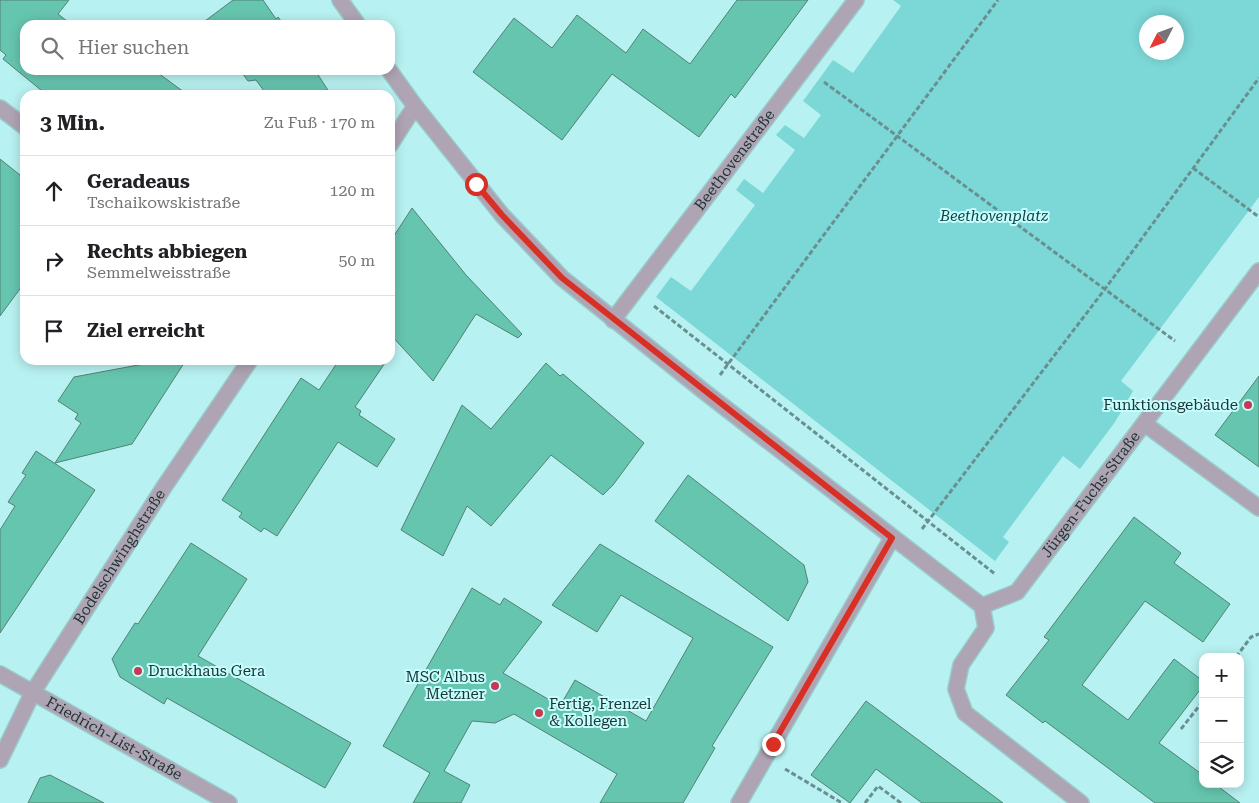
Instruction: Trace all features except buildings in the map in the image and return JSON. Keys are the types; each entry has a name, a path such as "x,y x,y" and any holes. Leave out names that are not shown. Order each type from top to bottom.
{"street":[{"path":"340,0 354,20"},
{"name":"Beethovenstraße","path":"613,320 856,0"},
{"path":"393,75 502,215 562,278 706,393 982,606 986,628 960,665 956,689 965,713 1081,803"},
{"path":"395,137 415,106"},
{"path":"0,108 20,123"},
{"name":"Jürgen-Fuchs-Straße","path":"1017,592 1146,424 1259,271"},
{"name":"Bodelschwinghstraße","path":"0,760 33,692 164,487 247,365"},
{"path":"1146,424 1259,508"},
{"path":"739,803 892,538"},
{"path":"982,606 1017,592"},
{"name":"Friedrich-List-Straße","path":"0,674 229,803"}],"path":[{"path":"706,393 998,0"},
{"path":"806,68 1160,330"},
{"path":"907,549 1105,290 1259,78"},
{"path":"1193,168 1259,216"},
{"path":"635,291 1017,592"},
{"path":"1239,653 1251,637 1259,634"},
{"path":"1182,729 1199,706"},
{"path":"765,757 842,803"},
{"path":"865,803 878,786 901,803"}],"green space":[{"name":"Beethovenplatz","path":"893,0 1259,0 1259,197 1121,381 1133,391 1115,422 1080,469 1063,456 1003,537 1009,542 995,561 656,297 671,277 691,291 755,205 736,190 744,179 763,193 795,150 776,135 785,125 804,138 821,115 803,101 833,60 853,73 901,6"}],"place":[{"name":"Funktionsgebäude","path":"1248,405"},
{"name":"Druckhaus Gera","path":"138,671"},
{"name":"MSC Albus Metzner","path":"495,686"},
{"name":"Fertig, Frenzel & Kollegen","path":"539,713"}],"route":[{"path":"476,184 502,215 562,278 892,538 773,744"}]}
